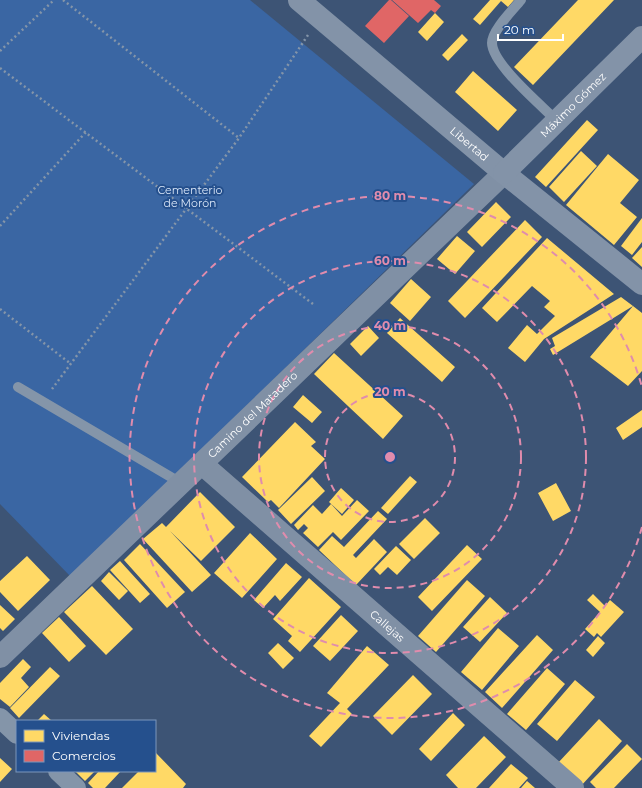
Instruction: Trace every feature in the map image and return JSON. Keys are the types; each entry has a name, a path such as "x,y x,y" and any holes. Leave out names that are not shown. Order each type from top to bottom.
{"main road":[{"name":"Libertad","path":"299,0 504,173 642,284"},
{"name":"Máximo Gómez","path":"504,173 556,120 642,37"},
{"name":"Camino del Matadero","path":"0,657 504,173"},
{"name":"Callejas","path":"202,464 573,788"}],"street":[{"path":"0,718 16,733"},
{"path":"59,772 76,788"}],"lane":[{"path":"521,0 496,31 492,43 496,56 518,84 556,120"},
{"path":"18,387 181,483"}],"path":[{"path":"0,51 54,0"},
{"path":"63,0 239,138"},
{"path":"43,402 239,138 319,18"},
{"path":"0,68 313,304"},
{"path":"0,226 86,132"},
{"path":"0,309 71,364"}],"green space":[{"name":"Cementerio de Morón","path":"0,0 250,0 474,184 71,577 0,504"}],"building: Viviendas":[{"path":"490,0 514,0 508,7 501,1 480,25 473,19"},
{"path":"578,0 614,0 533,85 514,67"},
{"path":"435,13 444,22 427,41 418,32"},
{"path":"462,34 468,40 448,61 442,55"},
{"path":"473,71 517,110 498,131 455,92"},
{"path":"587,120 598,130 546,187 535,177"},
{"path":"581,151 597,166 564,202 549,187"},
{"path":"608,154 639,180 620,203 637,217 614,245 566,205"},
{"path":"496,202 511,217 482,247 467,232"},
{"path":"642,218 642,242 632,255 621,246"},
{"path":"525,220 542,237 465,318 448,301"},
{"path":"457,236 475,251 455,274 437,259"},
{"path":"547,238 614,294 544,339 525,362 508,348 527,325 537,334 555,316 544,307 550,301 532,286 497,322 482,308"},
{"path":"642,247 642,267 632,258"},
{"path":"411,279 431,297 410,321 390,303"},
{"path":"621,297 633,306 553,355 550,349 555,346 552,338"},
{"path":"633,306 642,313 642,371 628,386 590,357"},
{"path":"400,318 455,367 442,382 387,333"},
{"path":"368,326 379,338 361,356 350,344"},
{"path":"334,353 403,416 383,439 314,374"},
{"path":"303,395 322,412 312,423 293,407"},
{"path":"642,410 642,427 623,440 616,428"},
{"path":"295,422 316,442 311,446 325,459 279,508 271,500 268,502 242,477"},
{"path":"410,476 417,482 388,514 381,508"},
{"path":"312,477 325,491 291,524 278,510"},
{"path":"556,483 571,511 553,521 538,493"},
{"path":"341,488 354,500 342,514 329,502"},
{"path":"200,492 235,527 201,561 170,531 211,575 192,592 143,539 162,523 166,527"},
{"path":"357,500 369,511 341,540 333,532 318,547 303,533 308,528 304,524 298,530 294,525 313,505 322,514 331,504 342,516"},
{"path":"378,511 387,519 353,555 356,558 374,539 387,552 356,585 319,550 332,536 344,547"},
{"path":"425,518 440,533 414,559 399,544"},
{"path":"250,533 277,559 242,598 214,573"},
{"path":"140,544 185,592 167,608 124,560"},
{"path":"467,545 482,559 432,611 418,597"},
{"path":"396,546 411,560 397,575 388,567 380,575 374,569"},
{"path":"27,556 50,580 18,611 0,592 0,581"},
{"path":"120,561 150,594 140,603 110,570"},
{"path":"286,563 302,577 280,601 275,595 263,608 254,600"},
{"path":"109,572 128,591 119,600 101,581"},
{"path":"309,578 341,607 300,652 288,641 292,636 273,619"},
{"path":"467,580 485,596 436,652 418,636"},
{"path":"92,586 133,629 106,655 64,612"},
{"path":"593,594 605,606 610,600 624,612 601,637 597,633 594,637 585,629 600,612 587,600"},
{"path":"490,597 507,613 480,642 463,627"},
{"path":"0,605 15,619 3,631 0,628"},
{"path":"341,615 358,631 330,661 313,646"},
{"path":"59,617 86,646 69,662 42,633"},
{"path":"498,628 519,646 482,690 461,672"},
{"path":"537,635 553,650 502,708 485,692"},
{"path":"598,636 605,643 593,657 586,650"},
{"path":"278,643 294,658 283,669 268,653"},
{"path":"367,646 389,665 347,709 352,714 321,747 309,736 340,703 327,693"},
{"path":"23,659 31,667 21,678 29,687 10,707 0,699 0,683"},
{"path":"50,667 60,676 19,718 10,708"},
{"path":"547,668 565,684 526,730 507,714"},
{"path":"413,675 432,694 392,735 373,716"},
{"path":"575,680 595,697 557,741 537,724"},
{"path":"453,713 465,725 431,761 419,749"},
{"path":"44,714 51,720 38,720"},
{"path":"599,719 622,741 581,786 557,764"},
{"path":"484,736 506,757 476,788 458,788 446,775"},
{"path":"627,744 642,759 614,788 596,788 590,782"},
{"path":"156,753 186,784 183,788 122,788 138,772 156,772"},
{"path":"0,758 12,769 0,782"},
{"path":"511,764 528,778 519,788 489,788"},
{"path":"76,772 94,772 85,781"},
{"path":"98,772 120,772 105,788 93,788 88,783"},
{"path":"527,781 535,788 521,788"}],"building: Comercios":[{"path":"389,0 391,0 409,16 384,43 365,26"},
{"path":"392,0 434,0 441,6 435,13 431,10 418,23"}]}
